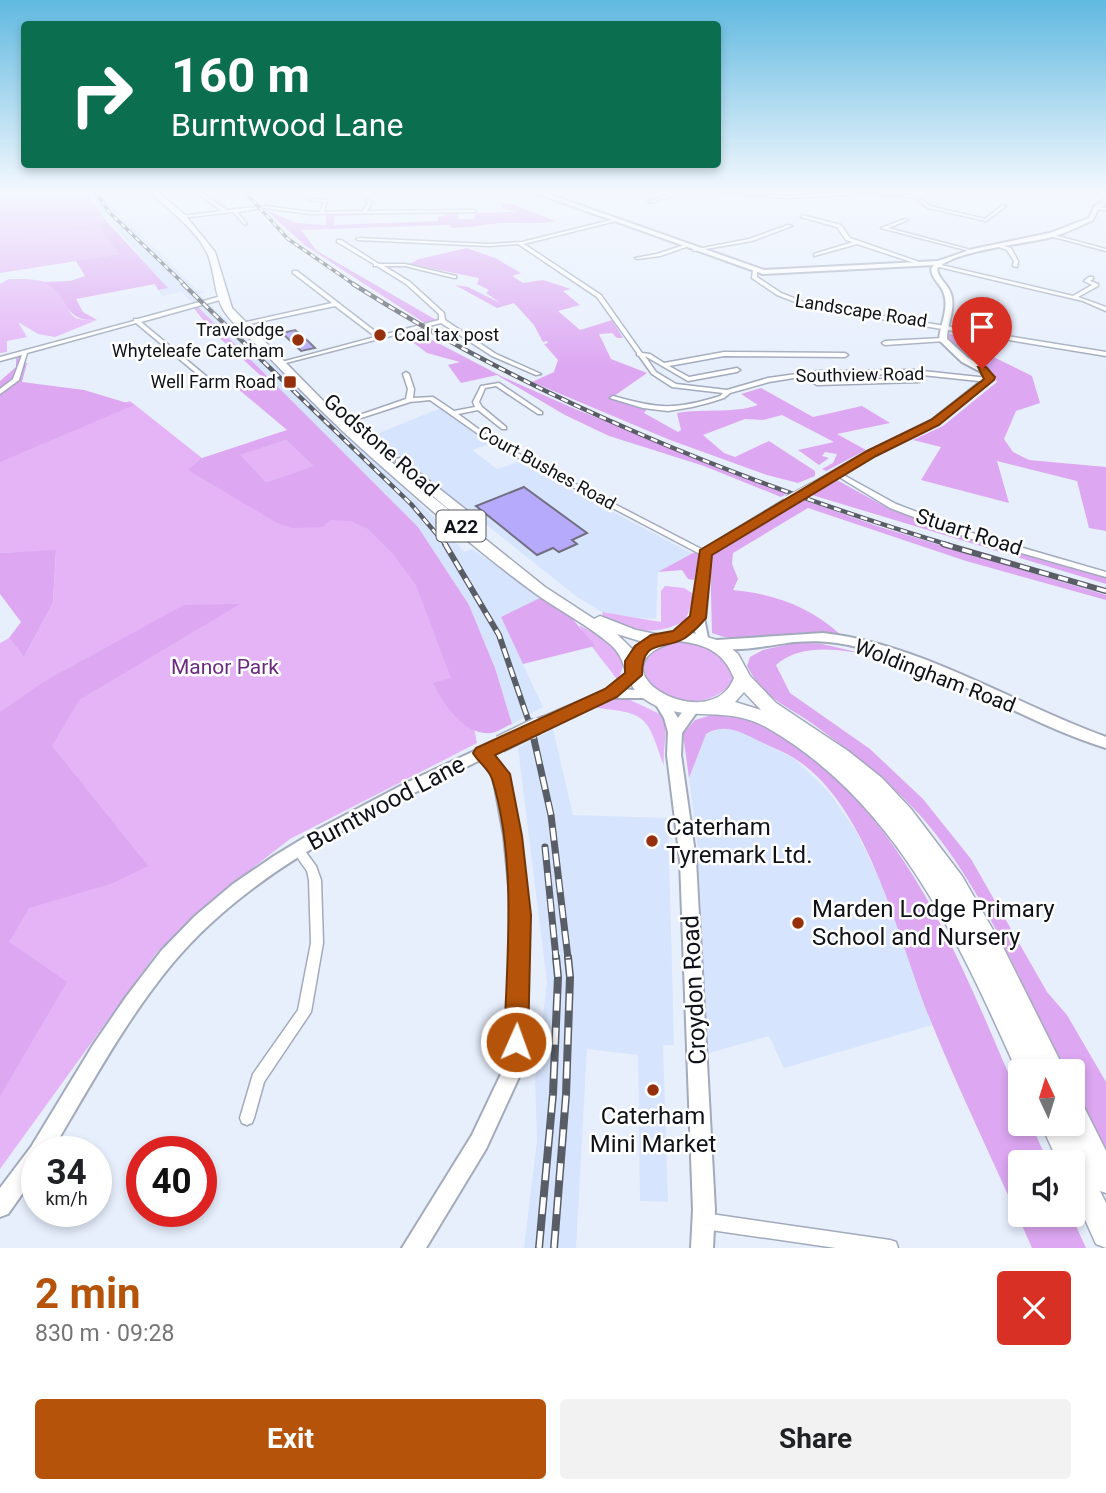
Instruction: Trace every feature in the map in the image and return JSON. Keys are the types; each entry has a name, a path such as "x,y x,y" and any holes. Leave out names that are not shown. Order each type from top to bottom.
{"highway":[{"name":"Godstone Road","path":"211,251 225,297 285,363 399,468 545,588 616,641 633,668"},
{"name":"Godstone Road","path":"285,363 350,420 399,468"},
{"name":"Godstone Road","path":"545,588 613,628 657,639"},
{"path":"1024,1059 958,920 920,858 886,815 816,750 757,713 714,706 692,709 655,699 633,668 641,650 657,639 678,636 710,641 740,670 765,703 827,744 872,779 929,842 983,929 1047,1059"},
{"path":"714,706 735,693 740,670"},
{"path":"1085,1136 1106,1180"},
{"path":"1085,1190 1106,1234"}],"street":[{"path":"355,251 408,283 442,314 442,321"},
{"path":"528,251 599,296 654,373 674,386 727,392"},
{"path":"637,258 670,251"},
{"path":"698,251 755,271 938,264 1106,309"},
{"path":"816,255 828,251"},
{"path":"886,251 923,264"},
{"path":"938,264 973,251"},
{"path":"1010,251 1016,261 1015,266"},
{"path":"710,641 698,618 705,553 872,453 935,422 988,380 985,371 965,360 943,340 942,325 950,312 947,291 935,277 938,264"},
{"path":"376,265 405,265 454,277"},
{"name":"Landscape Road","path":"755,271 754,276 791,301 1106,354"},
{"path":"295,272 374,333"},
{"path":"1072,298 1096,285 1086,281 1091,278"},
{"path":"0,359 225,297"},
{"path":"247,324 336,304"},
{"path":"136,320 204,377"},
{"path":"285,363 442,321 494,355 538,374"},
{"path":"885,343 943,340"},
{"path":"0,392 16,380 25,354"},
{"path":"639,354 648,355 688,379 737,370"},
{"path":"663,365 724,354 845,355"},
{"name":"Southview Road","path":"613,398 645,409 676,411 722,397 727,392 800,374 913,372 988,380"},
{"path":"405,374 411,389 409,400"},
{"path":"800,374 817,383 919,380"},
{"path":"504,428 478,408 476,402 482,387 497,384 540,414"},
{"name":"Court Bushes Road","path":"350,420 409,400 431,398 486,437 535,465 705,553"},
{"path":"455,413 478,408"},
{"name":"Stuart Road","path":"838,474 893,506 972,536 1106,575"},
{"path":"678,636 698,618"},
{"name":"Woldingham Road","path":"710,641 759,644 811,636 868,647 1106,743"},
{"path":"740,670 747,650 759,644"},
{"name":"Burntwood Lane","path":"49,1136 139,993 169,955 230,898 335,825 545,722 611,693 633,668"},
{"name":"Burntwood Lane","path":"611,693 655,699"},
{"name":"Croydon Road","path":"655,699 671,718 675,732 674,755 688,860 704,1222 702,1248"},
{"path":"675,732 692,709"},
{"path":"413,1248 479,1142 510,1074 516,1042 520,915 512,836 500,774 483,753"},
{"path":"247,1118 258,1079 304,1012 317,943 315,880 298,850"},
{"name":"Burntwood Lane","path":"0,1206 21,1177"},
{"path":"704,1222 890,1248"}],"shaded area":[{"path":"118,251 134,251 168,288 158,290 155,284 76,299 83,312 97,320 77,317 58,293 43,282 70,281 85,276 76,261 120,254"},
{"path":"136,251 158,251 196,289 207,292 199,294 436,519 464,552 472,549 542,597 501,617 543,707 512,724 495,668 469,605 418,527 196,305 181,292 162,296 158,290 167,288"},
{"path":"314,251 438,321 426,324"},
{"path":"453,251 476,251 495,258 521,273 512,276 523,283 543,280 571,289 563,291 580,305 558,311 580,330 612,320 623,338 617,338 612,333 599,334 611,359 647,373 614,396 649,407 644,413 678,432 681,430 677,413 748,408 758,405 741,394 761,388 813,417 862,406 890,423 837,434 866,450 826,471 822,469 833,463 837,454 825,452 822,456 829,458 819,465 798,450 834,442 782,415 763,420 745,419 703,435 724,453 735,457 769,441 815,471 815,476 798,483 767,475 670,440 532,382 554,372 558,360 544,344 548,343 547,341 543,342 534,325 514,303 497,308 455,285 468,287 500,303 486,293 489,290 477,284 479,278 409,264"},
{"path":"196,305 418,527 469,605 495,668 512,724 491,733 481,733 463,724 442,700 433,683 451,678 416,585 394,555 368,529 351,521 330,520 323,527 292,528 277,523 188,470 202,458 287,430 237,388 271,385 213,332 192,306","holes":["286,440 314,466 266,482 240,455"]},
{"path":"417,332 503,377 575,409 788,493 781,497 704,466 609,436 565,415 497,375 461,383 448,365 460,362 427,353 403,335"},
{"path":"947,334 961,335 963,342 1032,376 1040,403 1016,411 1004,439 1013,452 1029,460 1106,467 1106,531 1089,528 1077,481 997,461 1009,503 921,480 941,447 913,440 943,426 997,382 982,365 948,340"},
{"path":"16,357 27,363 22,382 84,390 134,405 0,462 0,381 16,367"},
{"path":"441,408 489,444 472,450 497,469 518,462 693,554 658,572 656,619 615,616 602,612 577,597 374,435"},
{"path":"837,480 891,510 974,539 1106,578 1106,584 812,495"},
{"path":"801,499 880,527 1106,595 1106,600 966,561 808,508 733,553 732,564 738,579 733,590 790,603 816,616 841,635 807,632 745,639 712,633 710,554"},
{"path":"56,550 53,603 24,657 9,638 21,622 0,594 0,553"},
{"path":"695,552 700,555 694,580 688,579 682,570 658,572"},
{"path":"542,597 571,617 595,646 523,664 501,617"},
{"path":"240,604 79,700 52,746 148,866 113,883 29,908 9,942 67,982 0,1096 0,712 45,681 184,605"},
{"path":"798,642 822,644 874,656 836,650 810,650 776,665 790,693 870,749 923,799 971,859 1047,992 1067,1015 1106,1082 1106,1156 1085,1113 1085,1059 1058,1059 1000,937 963,872 918,813 894,789 841,745 768,694 747,666 750,657 763,650"},
{"path":"718,713 760,722 770,727 840,783 875,821 905,863 956,955 1008,1072 1008,1136 1036,1136 1043,1150 1008,1150 1008,1195 932,1024 879,879 863,842 843,809 821,780 794,758 741,732 727,729 706,734 689,778 683,734 695,720"},
{"name":"Marden Lodge Primary School and Nursery","path":"721,728 735,729 795,759 829,792 856,831 887,894 932,1025 784,1068 769,1036 709,1053 697,839 689,778 703,736"},
{"path":"553,729 573,815 668,818 674,1045 663,1045 668,1202 640,1201 638,1055 587,1049 576,1248 524,1248 537,1140 535,1081 547,983 518,748"},
{"path":"1022,1227 1076,1227 1086,1248 1032,1248"}],"green space":[{"path":"0,251 119,251 121,254 0,273"},
{"path":"9,279 35,280 53,285 63,296 73,316 78,319 97,320 55,337 38,334 18,322 27,337 7,341 7,352 0,353 0,284"},
{"name":"Manor Park","path":"130,401 202,458 265,487 341,482 422,565 465,682 477,743 290,839 236,881 157,952 24,1136 21,1136 21,1140 0,1169 0,643 9,638 24,657 53,603 56,551 0,553 0,447"},
{"path":"286,440 315,466 266,482 239,455"},
{"path":"665,586 684,588 695,595 685,621 663,629 643,630 603,616 602,612 661,622 661,591"},
{"path":"579,625 617,646 623,666 618,681 592,647"},
{"path":"681,641 700,643 723,654 735,680 715,696 693,701 673,698 656,689 646,676 645,662 656,649"},
{"path":"624,697 664,716 664,766 654,737 644,721 627,712 597,708 600,703"}],"building":[{"name":"Travelodge Whyteleafe Caterham","path":"295,330 315,348 301,351 282,333"},
{"path":"524,487 587,533 572,540 577,544 559,552 553,548 537,555 476,506"}],"railway":[{"path":"150,251 185,285"},
{"path":"306,251 355,285"},
{"path":"183,284 411,504 446,545"},
{"path":"353,284 494,365 642,435 794,494 949,545"},
{"path":"445,544 499,635 531,728"},
{"path":"943,544 1106,591"},
{"path":"531,726 551,815 568,958"},
{"path":"545,847 556,958"},
{"path":"539,1248 553,1094 558,977 556,957"},
{"path":"554,1248 566,1095 570,977 568,957"}],"place":[{"name":"Coal tax post","path":"380,335"},
{"name":"Travelodge Whyteleafe Caterham","path":"298,340"},
{"name":"Well Farm Road","path":"290,382"},
{"name":"Caterham Tyremark Ltd.","path":"652,841"},
{"name":"Marden Lodge Primary School and Nursery","path":"798,923"},
{"name":"Caterham Mini Market","path":"653,1090"}],"route":[{"path":"516,1042 520,915 512,836 500,774 483,753 611,693 624,683 633,675 634,661 641,650 657,639 678,636 698,618 705,553 872,453 935,422 988,380 990,377 982,369"}]}
